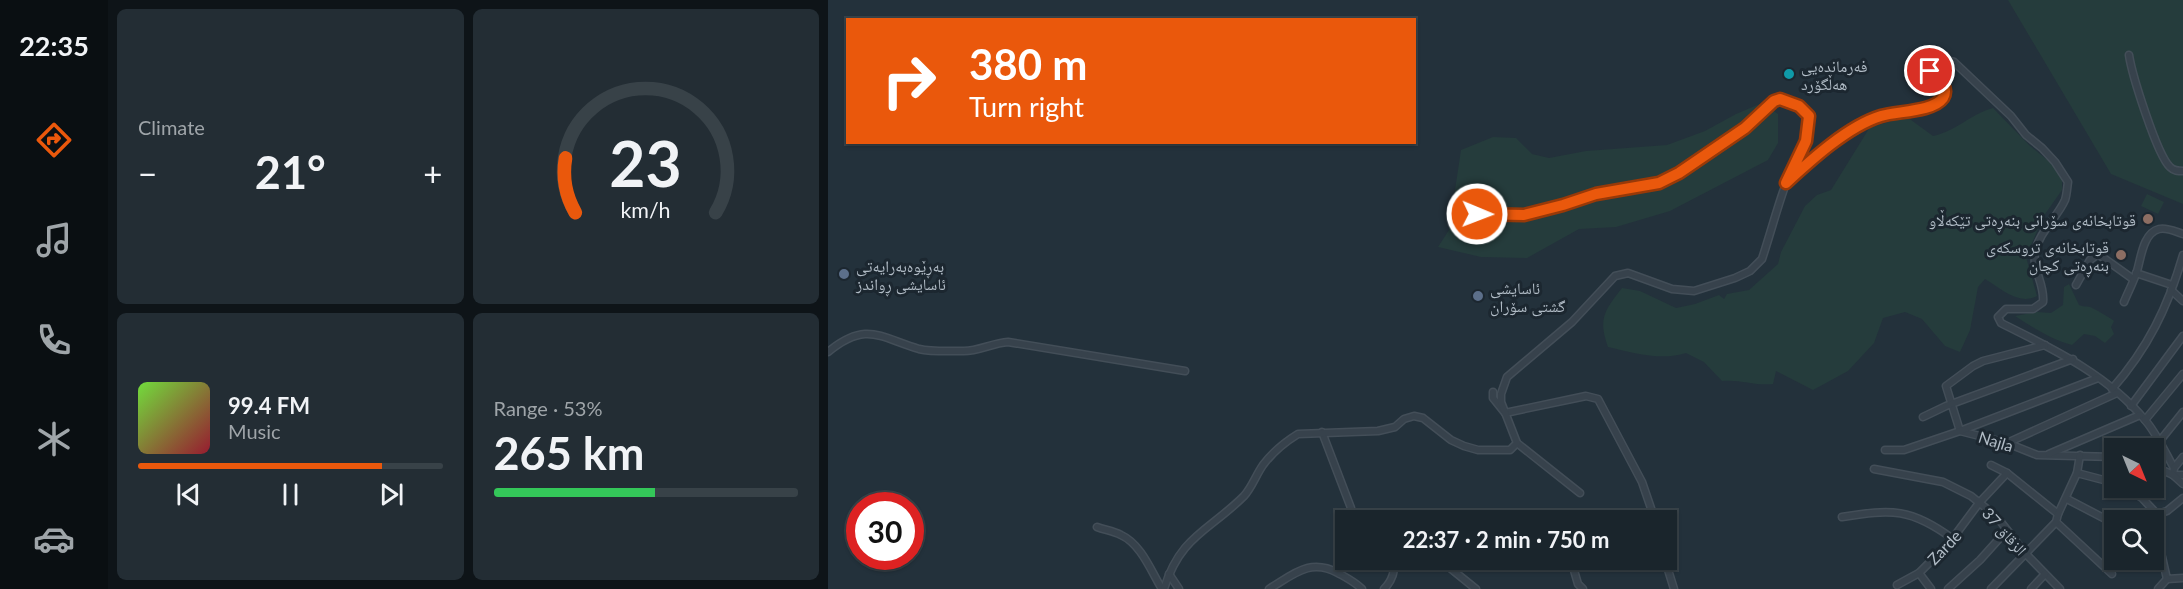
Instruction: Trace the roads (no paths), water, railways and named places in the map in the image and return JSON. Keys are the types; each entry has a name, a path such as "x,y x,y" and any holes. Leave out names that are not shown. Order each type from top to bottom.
{"street":[{"path":"2129,55 2137,89 2165,161 2175,171 2183,171"},
{"path":"1786,183 1857,126 1881,115 1927,107 1937,103 1943,97 1944,85 1929,67 1937,58 1954,62 2011,116 2026,135 2042,148 2055,162 2068,182 2066,197 2040,238 2035,253 2035,267 2043,287 2043,302 2033,309 2006,309 1998,317 2001,323 2073,359 2131,406 2143,418 2156,438"},
{"path":"1477,214 1524,215 1596,194 1659,183 1679,173 1745,128 1774,101 1780,99 1799,106 1809,116 1806,141 1786,183 1762,259 1750,271 1694,291 1672,289 1628,273 1615,276 1572,322 1508,377 1501,393 1501,402 1517,443 1580,493"},
{"path":"2124,302 2135,276 2142,248 2154,231 2164,229 2183,234"},
{"path":"2076,285 2090,260 2098,255 2135,276 2172,288 2183,301"},
{"path":"2007,443 2115,391 2158,324 2181,268 2183,255"},
{"path":"828,352 839,343 865,333 899,340 921,349 965,352 1008,342 1185,371"},
{"path":"2131,406 2183,336"},
{"name":"Najla","path":"2045,345 1983,361 1946,386 1960,431 2007,443 2037,455 2104,456"},
{"path":"1923,417 1946,406 2073,359"},
{"path":"2046,455 2076,441 2143,418 2183,374"},
{"path":"1885,450 1904,450 2098,378"},
{"path":"1493,392 1493,398 1505,414"},
{"path":"1505,414 1586,396 1598,399 1638,473 1652,510"},
{"path":"2162,438 2183,412"},
{"path":"1163,589 1175,560 1184,548 1245,494 1264,464 1278,449 1298,434 1378,432 1395,427 1404,419 1414,416 1423,418 1451,440 1478,450 1510,450 1517,443"},
{"path":"1322,432 1350,510"},
{"path":"2164,451 2174,468"},
{"path":"1991,589 2056,522 2078,473 2080,455"},
{"path":"2173,476 2174,468 2183,457"},
{"path":"1991,465 2007,473 2058,514"},
{"name":"الزقاق 37","path":"1874,469 1943,482 1971,496 1997,517 2026,554 2060,589"},
{"path":"2164,471 2183,484"},
{"name":"Zarde","path":"1897,585 1919,573 1953,538 1979,502 2007,473"},
{"path":"2078,473 2104,480"},
{"path":"2173,476 2183,475"},
{"path":"2142,498 2153,510"},
{"path":"2164,512 2183,498"},
{"path":"2067,499 2104,518"},
{"path":"1842,517 1878,511 1907,513 1953,538"},
{"path":"2056,522 2112,574"},
{"path":"1097,527 1123,536 1134,546 1147,561 1163,589"},
{"path":"1948,589 1980,560 2007,530"},
{"path":"1269,589 1304,569 1320,566 1345,576 1362,589"},
{"path":"2164,566 2167,579"},
{"path":"1384,589 1390,582 1394,570"},
{"path":"1452,570 1476,589"},
{"path":"1574,570 1578,584 1583,589"},
{"path":"1668,570 1674,589"},
{"path":"1919,573 1931,589"},
{"path":"1169,574 1179,589"},
{"path":"2031,589 2044,574"},
{"path":"2158,589 2167,579 2183,578"}],"place":[{"name":"فەرماندەیی هەڵگۆرد","path":"1789,74"},
{"name":"قوتابخانەی سۆرانی بنەڕەتی تێکەڵاو","path":"2148,219"},
{"name":"قوتابخانەی تروسکەی بنەڕەتی کچان","path":"2121,255"},
{"name":"بەڕێوەبەرایەتی ئاسایشی ڕواندز","path":"844,274"},
{"name":"ئاسایشی گشتی سۆران","path":"1478,296"}]}
